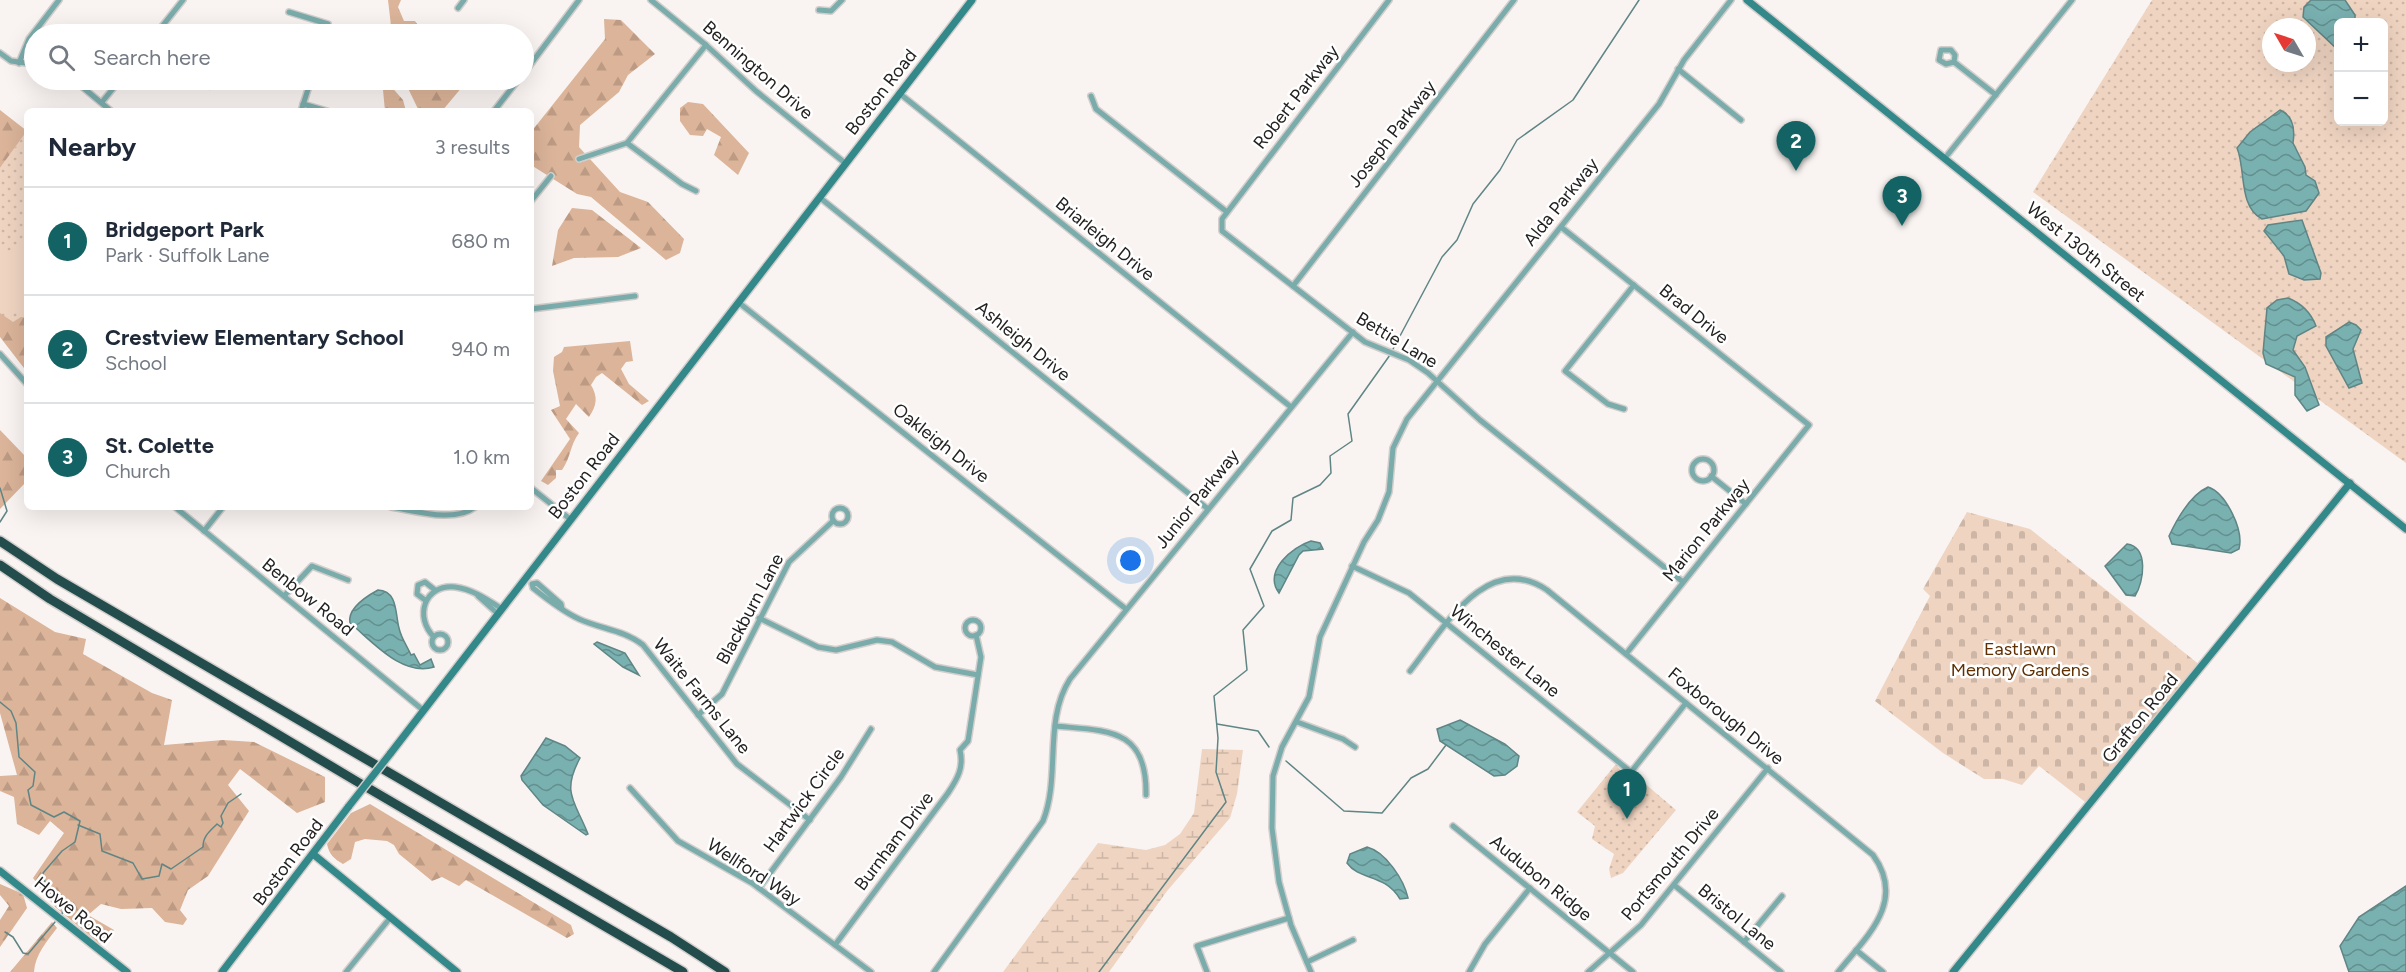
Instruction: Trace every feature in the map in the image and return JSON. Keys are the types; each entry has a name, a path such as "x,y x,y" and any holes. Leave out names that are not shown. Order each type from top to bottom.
{"highway":[{"path":"0,541 57,579 671,938 725,972"},
{"path":"0,565 50,599 356,782 683,972"}],"street":[{"path":"41,24 59,0"},
{"path":"164,24 183,0"},
{"path":"458,8 464,0"},
{"path":"534,60 579,0"},
{"name":"Bennington Drive","path":"651,0 706,45 756,91 845,163"},
{"path":"819,10 831,11 842,0"},
{"name":"Boston Road","path":"222,972 972,0"},
{"name":"Robert Parkway","path":"1227,212 1389,0"},
{"name":"Joseph Parkway","path":"1293,286 1514,0"},
{"name":"Alda Parkway","path":"1311,972 1289,918 1276,869 1272,797 1278,755 1309,697 1320,637 1352,566 1378,520 1389,492 1393,448 1407,419 1659,104 1678,69 1731,0"},
{"name":"West 130th Street","path":"1747,0 2406,529"},
{"path":"1945,158 2070,3 2061,0"},
{"path":"290,12 328,24"},
{"path":"579,159 627,143 706,45"},
{"path":"19,63 24,51"},
{"path":"0,53 11,61 24,63"},
{"path":"1954,62 1996,95"},
{"path":"1678,69 1741,120"},
{"path":"87,90 108,108"},
{"path":"102,102 112,90"},
{"path":"302,108 308,90"},
{"path":"496,108 510,90"},
{"name":"Briarleigh Drive","path":"899,93 1291,407"},
{"path":"1091,96 1096,109 1227,212"},
{"path":"303,104 317,108"},
{"path":"627,143 682,184 696,191"},
{"path":"534,192 550,176"},
{"name":"Ashleigh Drive","path":"819,197 1209,509"},
{"name":"Bettie Lane","path":"1227,212 1220,223 1225,234 1353,332 1385,352 1419,366 1480,420 1683,582"},
{"name":"Brad Drive","path":"1561,226 1809,425"},
{"path":"1624,409 1608,404 1565,371 1634,285"},
{"path":"534,309 635,296"},
{"name":"Oakleigh Drive","path":"738,302 1126,609"},
{"name":"Junior Parkway","path":"934,972 1040,827 1048,803 1058,703 1068,682 1353,332"},
{"path":"0,354 24,381"},
{"name":"Marion Parkway","path":"1626,654 1809,425"},
{"path":"1704,459 1711,463 1713,470 1711,476 1706,480 1696,478 1692,469 1695,463 1704,459"},
{"path":"1711,476 1746,504"},
{"name":"Grafton Road","path":"1953,972 2350,483"},
{"path":"534,490 570,519"},
{"name":"Benbow Road","path":"179,510 423,710"},
{"path":"204,531 221,510"},
{"path":"412,510 446,515 459,514 468,510"},
{"name":"Blackburn Lane","path":"698,715 722,694 789,562 833,521"},
{"path":"284,596 312,566 348,580"},
{"name":"Winchester Lane","path":"1352,566 1403,589 1630,772 1686,703"},
{"name":"Waite Farms Lane","path":"524,578 545,590 561,604 562,609 578,618 627,635 647,649 743,770 810,820"},
{"name":"Foxborough Drive","path":"1410,671 1481,588 1500,580 1523,580 1547,590 1867,848 1879,863 1885,881 1885,905 1877,922 1838,972"},
{"path":"425,600 417,594 418,585 425,582 435,590"},
{"path":"434,637 425,625 425,600 435,590 456,587 478,596 500,611"},
{"path":"759,618 818,647 836,650 873,641 888,641 935,667 978,675"},
{"name":"Burnham Drive","path":"835,945 952,788 962,767 960,750 968,741 981,651 976,635"},
{"path":"1297,722 1343,739 1356,747"},
{"path":"1055,726 1109,731 1127,740 1144,764 1146,795"},
{"name":"Hartwick Circle","path":"759,888 845,772 871,729"},
{"name":"Portsmouth Drive","path":"1588,972 1641,925 1768,768"},
{"name":"Wellford Way","path":"630,788 678,841 759,888 871,972"},
{"name":"Audubon Ridge","path":"1453,826 1633,972"},
{"path":"313,854 457,972"},
{"name":"Howe Road","path":"0,871 126,972"},
{"name":"Bristol Lane","path":"1674,885 1781,972"},
{"path":"1469,972 1485,944 1530,888"},
{"path":"1744,942 1782,896"},
{"path":"346,972 390,918"},
{"path":"1207,972 1197,946 1289,918"},
{"path":"1307,962 1353,940"},
{"path":"1856,950 1883,972"}],"green space":[{"path":"388,0 401,0 398,7 404,21 415,21 417,24 391,24"},
{"path":"2152,0 2406,0 2406,463 2033,192"},
{"path":"604,19 621,20 655,54 628,75 619,92 580,125 579,147 620,192 648,202 684,239 680,253 666,260 591,197 577,194 534,167 534,128 605,39"},
{"path":"383,90 394,90 403,100 405,108 385,108"},
{"path":"409,90 460,90 445,108 418,108"},
{"path":"688,102 703,104 749,153 738,175 714,155 721,137 707,129 703,136 690,135 680,121 680,108"},
{"path":"0,110 24,129 24,135 0,168"},
{"path":"24,135 24,354 0,326 0,168"},
{"path":"572,208 592,210 641,248 618,257 574,258 552,266 558,230"},
{"path":"24,245 24,315 0,308 0,254"},
{"path":"0,313 13,322 24,318 24,368 0,337"},
{"path":"630,341 633,361 626,362 621,369 629,384 649,401 642,405 602,373 596,377 591,385 596,397 595,405 589,417 576,404 566,419 579,433 565,465 562,470 556,470 556,478 548,485 541,481 570,439 551,410 560,406 553,371 554,357 562,352 564,347"},
{"path":"0,430 24,455 24,484 0,509"},
{"name":"Eastlawn Memory Gardens","path":"1967,512 2030,529 2201,666 2089,805 2039,766 2022,785 2003,779 1984,779 1943,753 1875,701 1930,596 1923,589"},
{"path":"0,598 55,632 86,639 83,654 152,693 172,700 164,745 223,740 254,742 325,777 325,802 297,813 240,769 228,785 249,811 208,876 188,890 180,910 187,919 183,925 165,922 152,908 121,909 101,904 88,915 114,930 100,944 55,907 33,878 64,833 50,821 39,835 17,824 14,797 0,791 0,776 17,775 0,713"},
{"path":"1202,749 1243,750 1237,794 1230,818 1167,891 1109,972 1003,972 1098,843 1146,850 1165,845 1180,834 1194,813"},
{"path":"1616,764 1626,778 1637,777 1676,810 1623,873 1611,878 1609,869 1614,854 1592,839 1595,826 1577,812"},
{"path":"370,804 571,925 574,934 567,938 466,880 459,886 442,877 432,881 387,841 365,839 355,842 351,859 343,864 331,853 327,844 351,813"},
{"path":"0,884 23,894 27,908 0,947 0,920 9,906 0,895"},
{"path":"52,922 57,928 39,954 34,972 10,972"}],"water":[{"path":"2311,0 2345,0 2355,18 2334,18 2334,46 2316,29 2316,18 2303,17 2304,7"},
{"path":"2280,110 2291,120 2294,133 2293,143 2305,167 2306,175 2315,181 2319,193 2306,211 2262,219 2249,205 2237,148 2250,132"},
{"path":"2302,220 2321,273 2320,279 2304,280 2289,274 2284,256 2264,231 2268,225"},
{"path":"2288,298 2305,309 2316,326 2297,336 2293,350 2305,367 2319,405 2307,411 2295,395 2295,377 2266,364 2263,353 2267,308 2277,300"},
{"path":"2349,322 2361,330 2353,349 2362,383 2349,388 2326,346 2326,337"},
{"path":"2208,487 2227,504 2236,523 2239,532 2239,549 2231,553 2172,544 2169,536 2190,502"},
{"path":"1311,541 1320,543 1323,549 1303,551 1299,555 1279,593 1275,585 1277,568 1288,554"},
{"path":"2127,544 2139,551 2142,558 2141,582 2135,596 2126,595 2105,566"},
{"path":"378,590 389,594 392,599 400,632 411,655 414,654 420,665 431,659 434,667 422,669 399,662 388,656 350,623 355,608"},
{"path":"597,642 625,653 639,675 623,667 594,644"},
{"path":"1460,720 1505,744 1519,756 1517,766 1505,775 1494,776 1440,741 1437,729"},
{"path":"546,738 565,746 580,758 571,780 571,789 575,805 588,834 586,835 543,805 522,780 521,776"},
{"path":"1367,847 1381,855 1393,868 1403,883 1408,898 1400,899 1387,885 1359,873 1347,863 1350,854"},
{"path":"2406,886 2406,972 2349,972 2340,946 2359,917"}],"waterway":[{"path":"1392,351 1442,257 1457,240 1473,204 1500,170 1517,140 1573,100 1639,0"},
{"path":"1099,972 1226,802 1216,772 1218,738 1214,696 1247,670 1243,630 1264,606 1250,569 1272,531 1291,520 1293,498 1320,485 1331,473 1330,456 1352,441 1348,414 1390,355"},
{"path":"0,488 7,511 0,522"},
{"path":"0,702 11,711 16,723 19,757 35,772 33,786 28,790 31,805 54,817 64,812 80,821 75,842 62,851 43,873 46,888 64,905 62,914"},
{"path":"1217,724 1258,731 1269,747"},
{"path":"1286,761 1344,811 1382,813 1411,778 1428,769 1446,745"},
{"path":"78,825 100,834 102,851 133,863 142,879 159,876 162,864 171,869 203,847 209,831 217,824 221,827 223,823 221,816 228,803 241,794"},
{"path":"5,932 13,937 23,953 28,954 55,922"}],"place":[{"name":"Crestview Elementary School","path":"1796,171"},
{"name":"St. Colette","path":"1902,226"},
{"name":"Bridgeport Park","path":"1627,819"}]}
